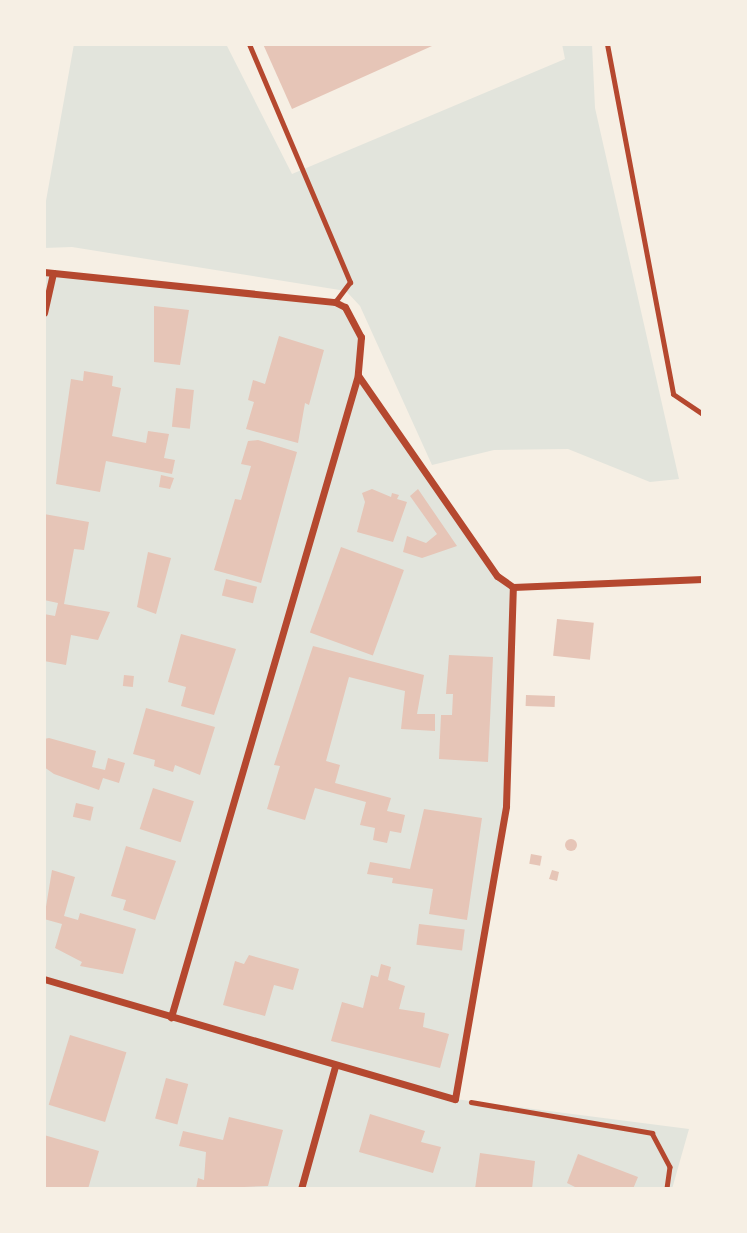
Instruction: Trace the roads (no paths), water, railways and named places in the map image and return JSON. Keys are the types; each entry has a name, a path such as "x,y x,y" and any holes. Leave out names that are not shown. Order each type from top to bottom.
{"street":[{"path":"44,272 335,302 345,307 361,337 358,375 171,1017"},
{"path":"44,313 53,273"},
{"path":"358,375 497,576 513,587 703,579"},
{"path":"44,979 455,1100 506,806 513,587"},
{"path":"301,1189 335,1066"}],"lane":[{"path":"249,44 350,282 335,302"},
{"path":"607,44 673,394 703,414"}]}
